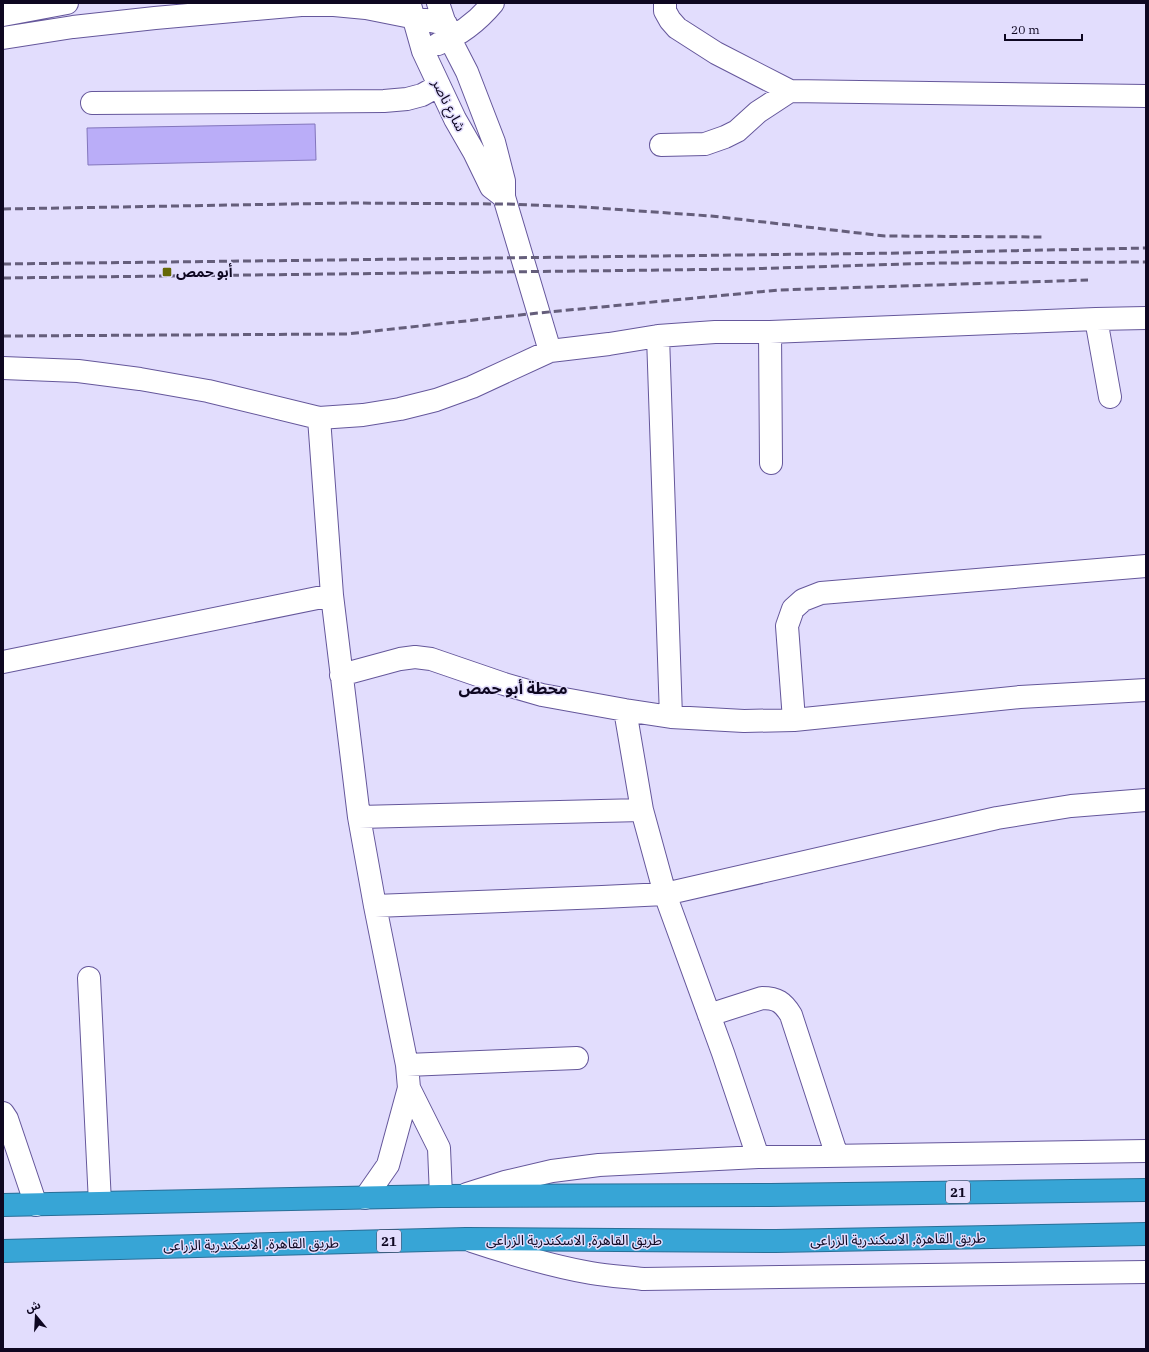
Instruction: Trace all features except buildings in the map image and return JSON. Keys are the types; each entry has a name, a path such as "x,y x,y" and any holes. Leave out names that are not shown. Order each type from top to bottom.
{"highway":[{"name":"21","path":"3,1205 450,1196 770,1195 1146,1190"},
{"name":"طريق القاهرة, الاسكندرية الزراعى","path":"3,1251 466,1239 776,1241 1146,1234"}],"street":[{"path":"3,15 67,3"},
{"name":"شارع ناصر","path":"438,3 448,32 470,79 494,142 504,181 504,197 550,351"},
{"path":"422,51 448,32 474,22 493,3"},
{"path":"666,3 665,12 677,28 716,53 790,90 1146,96"},
{"path":"3,38 110,22 301,5 334,5 412,10 448,32"},
{"name":"شارع ناصر","path":"412,10 422,51 438,86 491,187 504,197"},
{"path":"92,103 384,101 406,99 422,95 438,86"},
{"path":"661,145 705,144 725,137 737,131 758,112 790,90"},
{"path":"3,368 78,371 140,379 208,391 319,418 363,415 400,409 436,400 472,387 550,351 658,336 715,332 770,332 1146,318"},
{"path":"1096,319 1110,397"},
{"path":"770,332 771,463"},
{"path":"658,336 671,717"},
{"path":"319,418 332,595 359,817 375,906 407,1065 409,1088 388,1165 364,1198"},
{"path":"794,720 787,626 793,609 803,600 821,593 1146,566"},
{"path":"3,662 332,595"},
{"path":"341,675 400,659 415,657 432,659 504,684 542,695 671,717 744,721 794,720 1020,697 1146,690"},
{"path":"625,710 642,810 665,894 758,1157"},
{"path":"375,906 665,894 997,818 1071,806 1146,800"},
{"path":"359,817 642,810"},
{"path":"90,978 100,1203"},
{"path":"709,1015 762,998 771,998 779,1001 786,1007 791,1015 837,1156"},
{"path":"407,1065 577,1058"},
{"path":"409,1088 439,1148 450,1196 544,1173 599,1165 758,1157 1146,1151"},
{"path":"3,1113 7,1119 36,1205"},
{"path":"466,1239 549,1264 591,1273 643,1278 1146,1272"}],"railway":[{"path":"3,209 347,203 507,204 583,207 711,216 885,236 1045,237"},
{"path":"3,264 903,253 1146,248"},
{"path":"3,278 745,269 939,263 1146,262"},
{"path":"3,336 347,334 538,313 779,290 1088,280"}],"place":[{"name":"أبو حمص","path":"167,272"}],"district":[{"name":"محطة أبو حمص","path":"513,688"}]}
